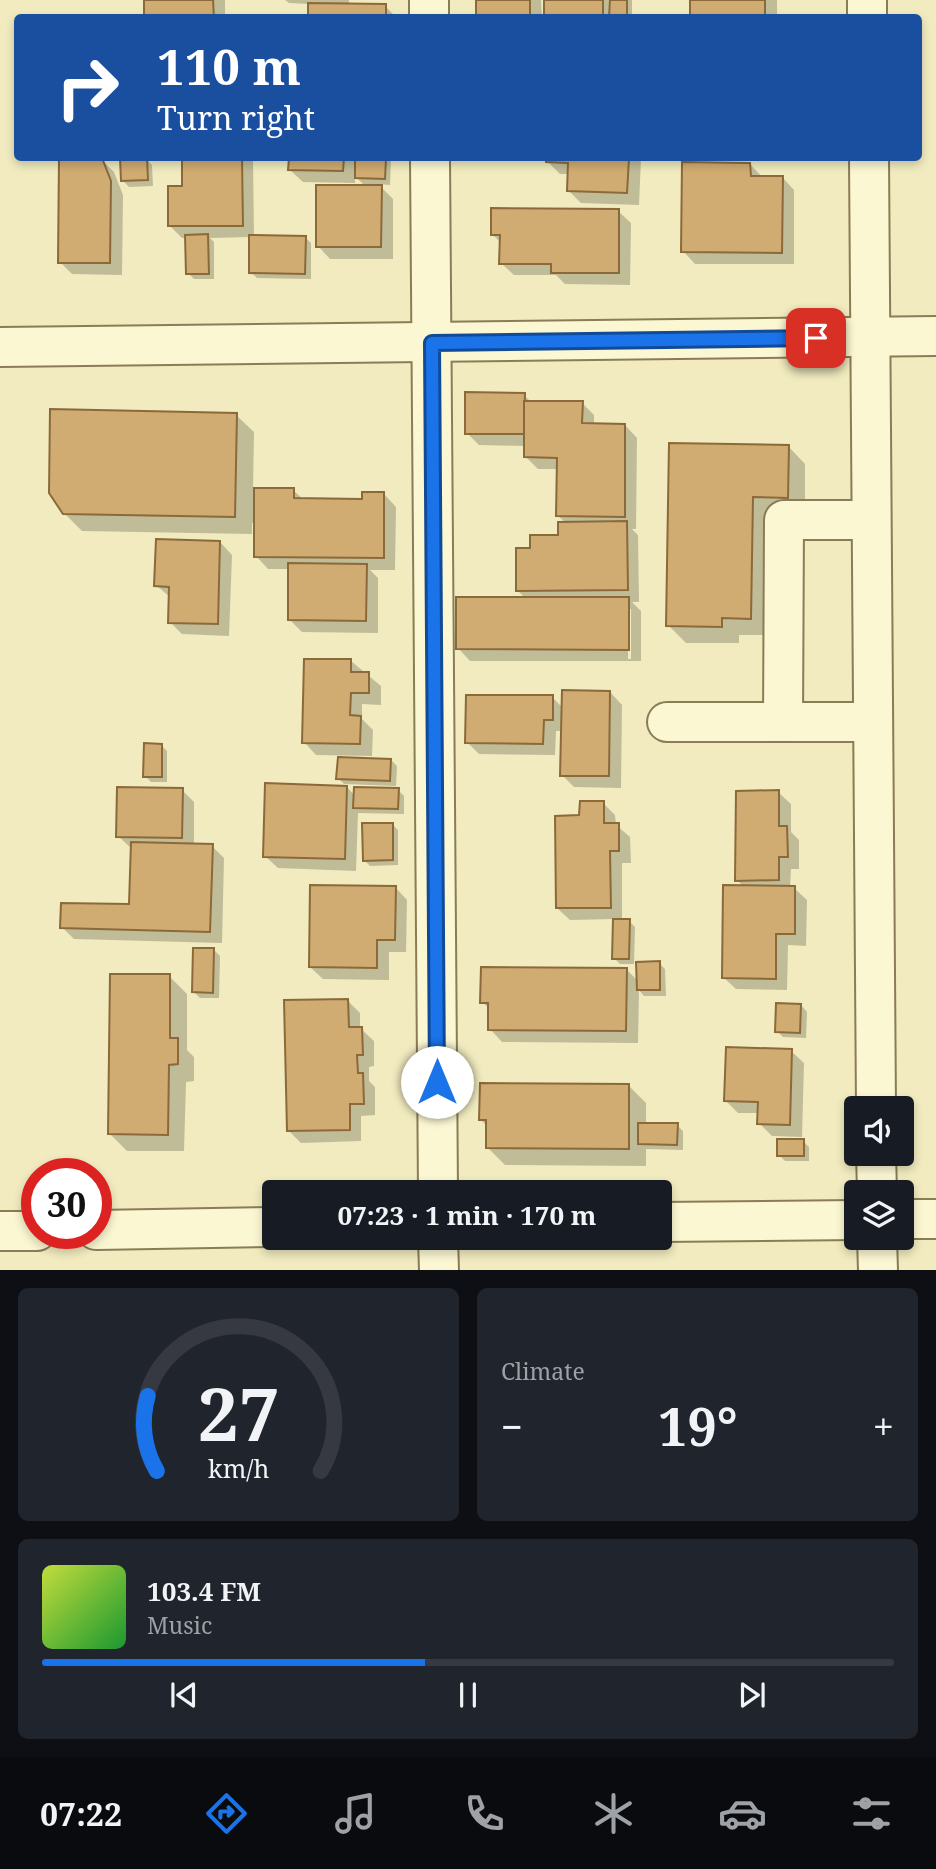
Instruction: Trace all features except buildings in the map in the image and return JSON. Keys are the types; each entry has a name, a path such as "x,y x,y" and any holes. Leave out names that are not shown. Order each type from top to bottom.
{"street":[{"path":"430,161 438,1180"},
{"path":"869,161 876,1096"},
{"path":"0,347 936,336"},
{"path":"783,722 784,520 871,520"},
{"path":"667,722 873,722"},
{"path":"914,1219 936,1219"},
{"path":"672,1222 844,1220"},
{"path":"112,1230 262,1227"},
{"path":"0,1231 21,1231"},
{"path":"438,1250 439,1270"},
{"path":"877,1250 877,1270"}],"route":[{"path":"437,1082 432,343 816,338"}]}
